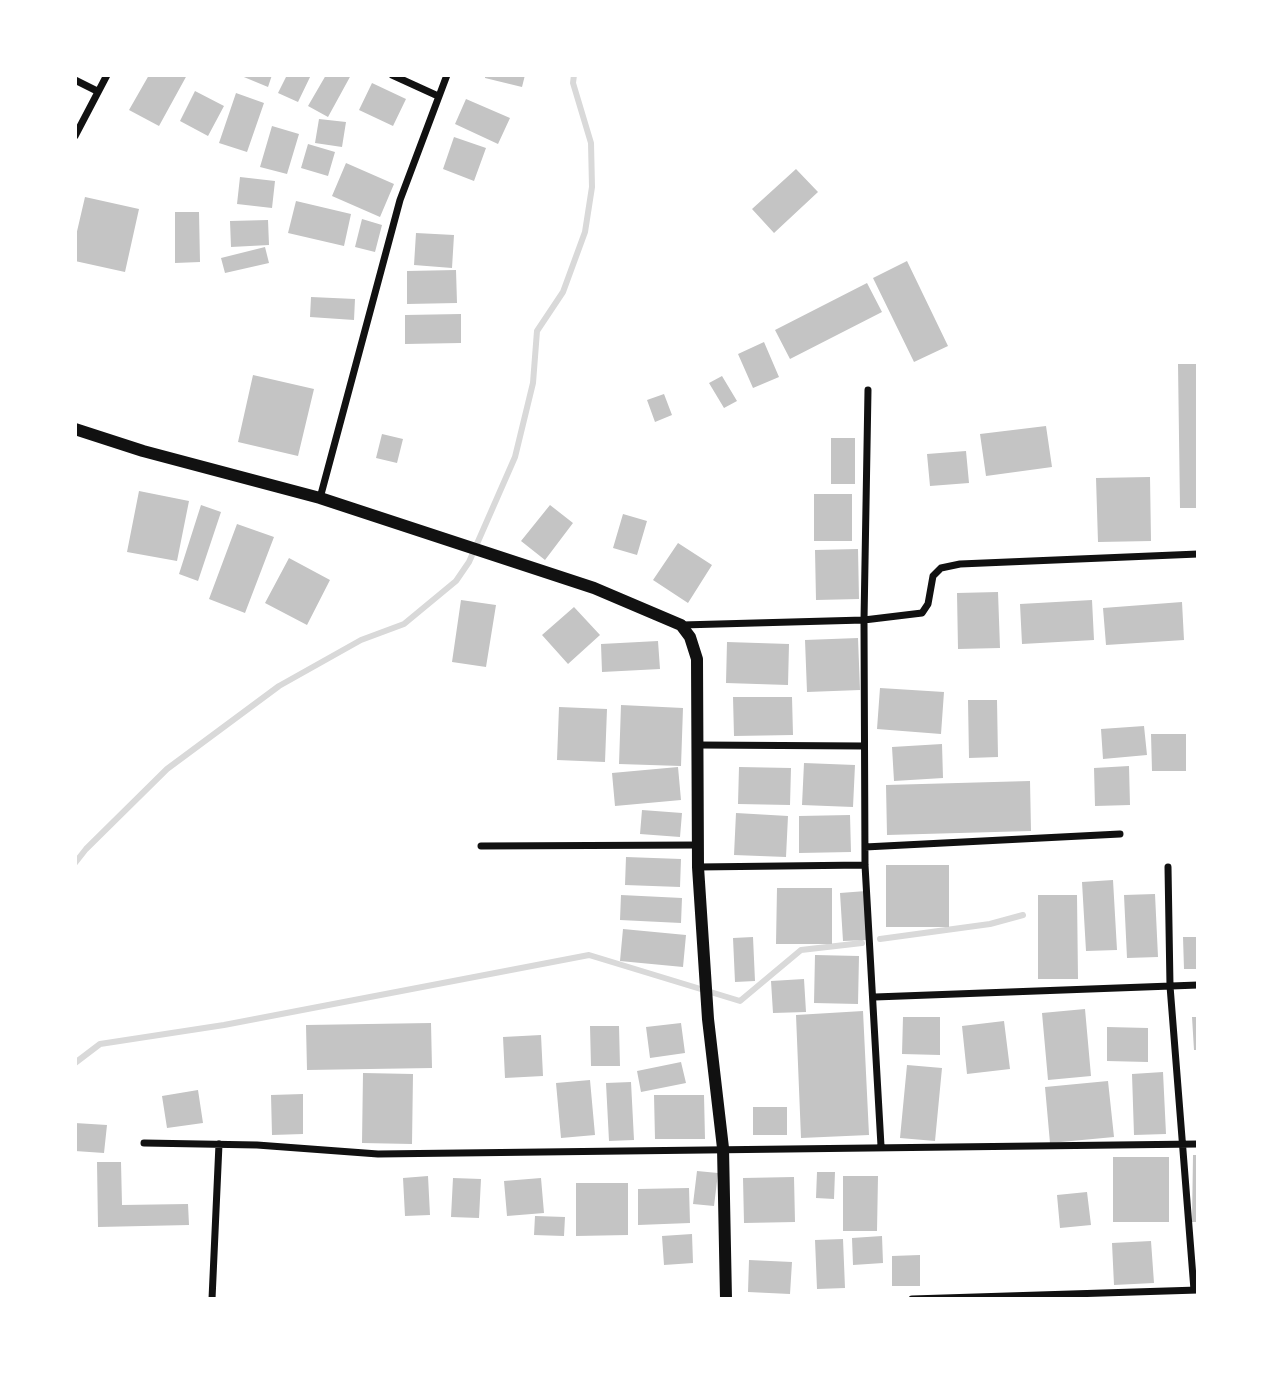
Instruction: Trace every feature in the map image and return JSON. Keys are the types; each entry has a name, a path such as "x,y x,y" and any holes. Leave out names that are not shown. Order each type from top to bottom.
{"street":[{"path":"75,136 107,75"},
{"path":"392,75 438,96"},
{"path":"320,498 400,200 447,75"},
{"path":"75,80 97,91"},
{"path":"868,390 864,620 865,865 875,996 881,1146"},
{"path":"75,429 143,451 320,498 594,588 681,625 864,620 922,613 928,604 933,576 941,568 960,564 1198,554"},
{"path":"681,625 690,637 697,659 698,867 708,1018 723,1148 726,1299"},
{"path":"698,745 864,746"},
{"path":"865,847 1121,834"},
{"path":"481,846 698,845"},
{"path":"698,867 865,865"},
{"path":"912,1299 1196,1290 1170,986 1168,867"},
{"path":"875,996 1198,985"},
{"path":"144,1143 378,1154 1198,1144"},
{"path":"212,1299 219,1147"}],"building":[{"path":"149,75 187,75 159,126 129,110"},
{"path":"239,75 272,75 268,87"},
{"path":"287,75 311,75 298,102 278,93"},
{"path":"326,75 351,75 328,117 308,106"},
{"path":"485,75 525,75 522,87 485,78"},
{"path":"372,83 406,99 393,126 359,110"},
{"path":"195,91 224,106 208,136 180,121"},
{"path":"236,93 264,103 247,152 219,143"},
{"path":"466,99 510,118 498,144 455,124"},
{"path":"319,119 346,122 342,147 315,143"},
{"path":"272,126 299,134 287,174 260,167"},
{"path":"454,137 486,148 474,181 443,169"},
{"path":"308,144 335,152 328,176 301,168"},
{"path":"346,163 394,184 380,217 332,196"},
{"path":"796,169 818,192 774,233 752,209"},
{"path":"240,177 275,181 272,208 237,204"},
{"path":"85,197 139,209 125,272 75,261 75,240"},
{"path":"296,201 351,214 344,246 288,233"},
{"path":"175,212 199,212 200,262 175,263"},
{"path":"362,219 382,225 375,252 355,247"},
{"path":"268,220 269,245 231,247 230,221"},
{"path":"416,233 454,235 452,268 414,265"},
{"path":"265,247 269,263 225,273 221,258"},
{"path":"907,261 948,346 914,362 873,278"},
{"path":"456,270 457,303 407,304 407,271"},
{"path":"867,283 882,312 790,359 775,330"},
{"path":"311,297 355,299 354,320 310,317"},
{"path":"461,314 461,343 405,344 405,315"},
{"path":"764,342 779,377 753,388 738,354"},
{"path":"1178,364 1198,364 1198,508 1180,508"},
{"path":"253,375 314,389 298,456 238,442"},
{"path":"722,376 737,401 724,408 709,383"},
{"path":"664,394 672,415 655,422 647,400"},
{"path":"1046,426 1052,467 986,476 980,434"},
{"path":"382,434 403,439 397,463 376,458"},
{"path":"831,438 855,438 855,484 831,484"},
{"path":"966,451 969,483 930,486 927,454"},
{"path":"1150,477 1151,541 1098,542 1096,478"},
{"path":"139,491 189,501 177,561 127,552"},
{"path":"814,494 852,494 852,541 814,541"},
{"path":"201,505 221,512 198,581 179,574"},
{"path":"550,505 573,523 545,560 521,541"},
{"path":"623,514 647,521 637,555 613,548"},
{"path":"237,524 274,537 245,613 209,599"},
{"path":"678,543 712,565 688,603 653,580"},
{"path":"858,549 859,599 816,600 815,550"},
{"path":"289,558 330,580 307,625 265,603"},
{"path":"998,592 1000,648 958,649 957,593"},
{"path":"461,600 496,605 486,667 452,662"},
{"path":"1092,600 1094,640 1022,644 1020,604"},
{"path":"1182,602 1184,640 1106,645 1103,608"},
{"path":"574,607 600,635 568,664 542,635"},
{"path":"858,638 860,690 807,692 805,640"},
{"path":"658,641 660,669 602,672 601,644"},
{"path":"727,642 789,644 788,685 726,683"},
{"path":"880,688 944,692 941,734 877,729"},
{"path":"733,697 792,697 793,735 734,736"},
{"path":"968,700 997,700 998,757 969,758"},
{"path":"621,705 683,708 681,766 619,764"},
{"path":"559,707 607,709 605,762 557,760"},
{"path":"1144,726 1147,755 1103,759 1101,729"},
{"path":"1151,734 1186,734 1186,771 1152,771"},
{"path":"942,744 943,778 894,781 892,747"},
{"path":"804,763 855,765 853,807 802,805"},
{"path":"1129,766 1130,805 1095,806 1094,768"},
{"path":"678,767 681,800 615,806 612,773"},
{"path":"739,767 791,768 790,805 738,804"},
{"path":"1030,781 1031,831 887,835 886,785"},
{"path":"642,810 682,813 680,837 640,834"},
{"path":"736,813 788,816 786,857 734,855"},
{"path":"850,815 851,852 799,853 799,816"},
{"path":"626,857 681,859 680,887 625,885"},
{"path":"886,865 949,865 949,927 886,927"},
{"path":"1113,880 1117,950 1086,951 1082,882"},
{"path":"777,888 832,888 832,944 776,944"},
{"path":"866,891 869,940 843,941 840,893"},
{"path":"1155,894 1158,957 1127,958 1124,895"},
{"path":"621,895 682,898 681,923 620,920"},
{"path":"1038,895 1077,895 1078,979 1038,979"},
{"path":"623,929 686,935 683,967 620,961"},
{"path":"753,937 755,981 735,982 733,938"},
{"path":"1183,937 1198,937 1198,969 1184,969"},
{"path":"815,955 859,956 858,1004 814,1003"},
{"path":"804,979 806,1012 773,1013 771,981"},
{"path":"1085,1009 1091,1076 1048,1080 1042,1013"},
{"path":"863,1011 869,1135 801,1138 796,1015"},
{"path":"903,1017 940,1017 940,1055 902,1054"},
{"path":"1192,1017 1198,1017 1198,1050 1194,1050"},
{"path":"1004,1021 1010,1069 967,1074 962,1026"},
{"path":"431,1023 432,1068 307,1070 306,1025"},
{"path":"681,1023 685,1053 650,1058 646,1027"},
{"path":"590,1026 619,1026 620,1066 591,1066"},
{"path":"1107,1027 1148,1028 1148,1062 1107,1061"},
{"path":"541,1035 543,1076 505,1078 503,1037"},
{"path":"681,1062 686,1083 641,1092 637,1071"},
{"path":"907,1065 942,1068 935,1141 900,1138"},
{"path":"1163,1072 1166,1134 1134,1135 1132,1074"},
{"path":"363,1073 413,1074 412,1144 362,1143"},
{"path":"590,1080 595,1135 561,1138 556,1083"},
{"path":"1108,1081 1114,1137 1050,1143 1045,1087"},
{"path":"631,1082 634,1140 609,1141 606,1083"},
{"path":"198,1090 203,1123 167,1128 162,1096"},
{"path":"303,1094 303,1134 272,1135 271,1095"},
{"path":"654,1095 704,1095 705,1139 655,1139"},
{"path":"753,1107 787,1107 787,1135 753,1135"},
{"path":"75,1123 107,1125 104,1153 75,1151"},
{"path":"1193,1155 1198,1155 1198,1222 1192,1222"},
{"path":"1113,1157 1169,1157 1169,1222 1113,1222"},
{"path":"97,1162 121,1162 122,1205 188,1204 189,1225 98,1227"},
{"path":"697,1171 718,1173 714,1206 693,1204"},
{"path":"817,1172 835,1172 834,1199 816,1198"},
{"path":"428,1176 430,1215 405,1216 403,1178"},
{"path":"843,1176 878,1176 877,1231 843,1231"},
{"path":"794,1177 795,1222 744,1223 743,1178"},
{"path":"453,1178 481,1179 479,1218 451,1217"},
{"path":"541,1178 544,1213 507,1216 504,1181"},
{"path":"576,1183 628,1183 628,1235 576,1236"},
{"path":"689,1188 690,1223 638,1225 638,1189"},
{"path":"1087,1192 1091,1225 1060,1228 1057,1195"},
{"path":"535,1216 565,1217 564,1236 534,1235"},
{"path":"692,1234 693,1263 664,1265 662,1236"},
{"path":"882,1236 883,1263 853,1265 852,1238"},
{"path":"843,1239 845,1288 817,1289 815,1240"},
{"path":"1151,1241 1154,1283 1114,1285 1112,1243"},
{"path":"920,1255 920,1286 892,1286 892,1256"},
{"path":"749,1260 792,1262 790,1294 748,1292"}],"waterway":[{"path":"75,863 167,769 279,686 361,640 404,624 456,581 469,562 515,457 533,383 537,331 563,292 585,232 592,187 591,143 573,83 574,75"},
{"path":"880,939 990,924 1023,915"},
{"path":"75,1063 100,1044 224,1025 589,955 740,1001 801,950 862,943"}]}
